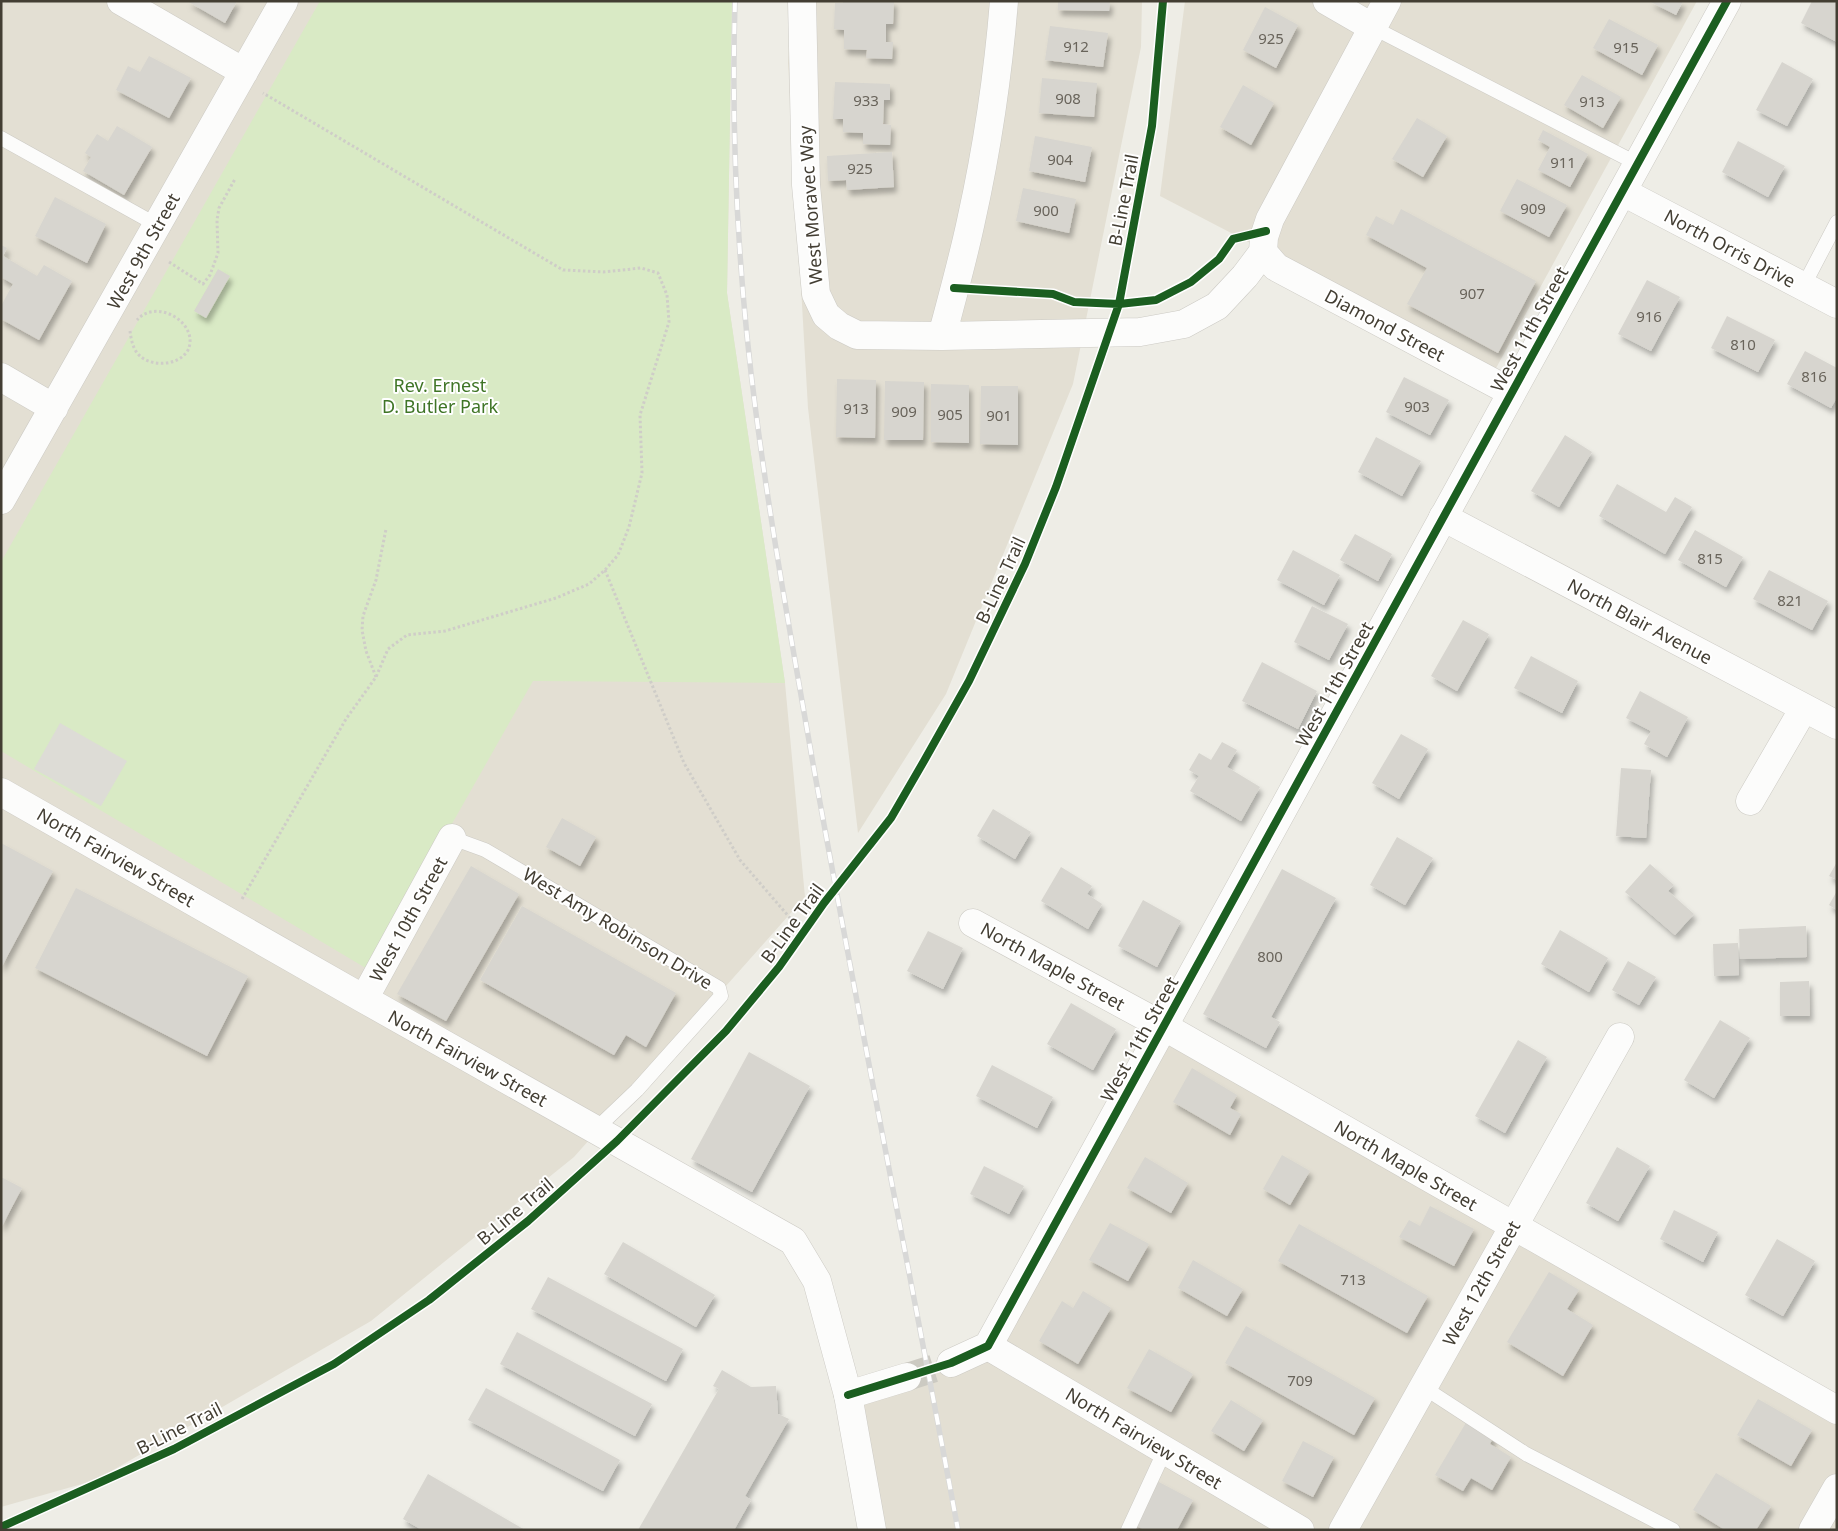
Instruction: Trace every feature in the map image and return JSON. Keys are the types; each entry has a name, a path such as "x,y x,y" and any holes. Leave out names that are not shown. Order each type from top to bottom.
{"street":[{"path":"121,1 244,72"},
{"name":"West 9th Street","path":"1,500 284,1"},
{"name":"West Moravec Way","path":"802,1 806,185 816,294 826,315 839,326 858,335 942,336 1140,332 1184,324 1217,306 1245,276 1263,252"},
{"path":"942,336 973,212 988,133 1000,47 1004,1"},
{"path":"1327,1 1372,27"},
{"path":"1263,252 1264,236 1270,219 1387,1"},
{"name":"West 11th Street","path":"988,1346 1162,1026 1727,1"},
{"name":"North Orris Drive","path":"1623,192 1837,304"},
{"name":"Diamond Street","path":"1263,252 1276,267 1511,392"},
{"path":"1,378 54,408"},
{"name":"North Blair Avenue","path":"1443,517 1837,725"},
{"path":"1750,801 1804,708"},
{"name":"North Fairview Street","path":"1,792 792,1241 817,1281 848,1395"},
{"name":"West 10th Street","path":"364,999 452,838"},
{"name":"North Maple Street","path":"973,923 1162,1026 1837,1410"},
{"name":"West 12th Street","path":"1343,1530 1620,1037"},
{"path":"951,1363 988,1346"},
{"name":"North Fairview Street","path":"988,1346 1300,1530"},
{"path":"872,1530 848,1395 907,1376"},
{"path":"1813,1530 1837,1488"}],"lane":[{"path":"1372,27 1638,164"},
{"path":"1,138 158,225"},
{"path":"1803,287 1837,222"},
{"name":"West Amy Robinson Drive","path":"452,838 485,850 719,988 721,996 637,1090 596,1129"},
{"path":"1423,1387 1526,1454 1673,1530"},
{"path":"1128,1530 1165,1450"}],"path":[{"path":"230,922 346,719 376,677 388,649 407,635 445,631 556,598 589,584 618,555 630,527 642,473 640,415 669,322 667,295 658,273 641,268 603,272 563,270 265,95 244,72"},
{"path":"169,262 203,284 210,275 218,254 217,220 219,208 235,179"},
{"path":"130,331 131,340 135,348 140,356 148,360 166,364 180,357 188,350 187,330 180,320 171,314 158,310 142,314 136,320"},
{"path":"376,677 366,651 362,630 362,616 376,580 386,529"},
{"path":"605,570 684,763 740,860 801,936"}],"shaded area":[{"path":"1,1 732,1 727,293 785,683 805,897 574,1157 371,1321 96,1480 1,1507"},
{"path":"793,1 1142,1 1141,47 1073,384 946,694 858,833 808,408 788,63"},
{"path":"1185,1 1697,1 1495,370 1160,196"},
{"path":"60,723 127,761 101,806 34,769"},
{"path":"1168,1027 1837,1409 1837,1530 876,1530 855,1399 981,1348"}],"green space":[{"name":"Rev. Ernest D. Butler Park","path":"320,1 732,1 727,293 785,683 533,681 369,970 1,751 1,562"}],"building":[{"path":"187,1 237,1 225,23"},
{"path":"843,1 894,1 893,24 886,24 886,42 893,42 892,59 866,58 867,50 844,49 844,30 834,29 835,3 843,3"},
{"path":"1058,1 1110,1 1109,11 1058,10"},
{"path":"1649,1 1683,1 1676,15"},
{"path":"1812,1 1837,2 1837,42 1801,23"},
{"path":"1265,7 1298,25 1276,68 1243,50"},
{"path":"1609,19 1658,45 1642,75 1593,48"},
{"path":"1050,26 1108,33 1103,67 1045,60"},
{"path":"149,56 191,78 169,118 116,90 128,66 140,72"},
{"path":"1782,62 1813,79 1787,126 1756,110"},
{"path":"1582,75 1621,97 1603,128 1564,105"},
{"path":"1042,78 1097,83 1094,117 1039,113"},
{"path":"835,82 890,84 890,100 884,100 883,124 891,125 890,145 863,144 863,133 843,132 843,119 833,119"},
{"path":"1243,85 1274,103 1251,145 1220,127"},
{"path":"1417,118 1447,136 1423,177 1392,159"},
{"path":"117,126 152,147 124,195 83,171 91,157 85,153 97,134 108,141"},
{"path":"1543,130 1588,154 1570,187 1538,170 1550,147 1538,140"},
{"path":"1035,136 1092,147 1085,182 1029,171"},
{"path":"1738,141 1785,166 1768,197 1722,172"},
{"path":"892,152 894,187 847,190 846,180 828,181 827,156"},
{"path":"1517,179 1567,205 1549,237 1500,211"},
{"path":"1023,188 1076,199 1069,233 1016,221"},
{"path":"55,197 106,224 87,263 35,236"},
{"path":"1401,209 1536,281 1498,353 1407,304 1427,268 1366,235 1376,216 1393,225"},
{"path":"1,245 7,248 3,256 37,276 44,265 72,281 39,340 1,319 1,306 13,284 1,277"},
{"path":"218,269 230,276 206,318 194,311"},
{"path":"1647,280 1680,297 1651,351 1618,334"},
{"path":"1727,316 1775,340 1758,372 1711,348"},
{"path":"1805,351 1837,368 1837,397 1831,408 1787,384"},
{"path":"1404,377 1449,400 1430,435 1386,412"},
{"path":"837,379 876,380 875,438 836,437"},
{"path":"885,381 924,382 923,440 884,440"},
{"path":"931,384 969,385 969,443 931,442"},
{"path":"981,386 1018,386 1018,445 980,444"},
{"path":"1565,435 1592,452 1559,507 1531,491"},
{"path":"1376,437 1421,461 1402,496 1358,472"},
{"path":"1617,484 1666,512 1675,497 1692,507 1665,554 1599,516"},
{"path":"1695,530 1743,557 1726,587 1678,560"},
{"path":"1355,534 1392,554 1378,581 1340,560"},
{"path":"1293,550 1340,575 1324,605 1277,580"},
{"path":"1769,570 1828,601 1812,630 1753,599"},
{"path":"1312,606 1348,624 1329,660 1294,642"},
{"path":"1463,620 1489,634 1457,691 1431,676"},
{"path":"1531,656 1578,681 1562,713 1514,688"},
{"path":"1262,662 1317,691 1298,729 1242,701"},
{"path":"1640,691 1688,717 1667,757 1644,744 1651,731 1626,718"},
{"path":"1401,734 1428,749 1399,799 1372,783"},
{"path":"1222,742 1237,750 1227,767 1260,787 1241,821 1190,791 1199,776 1189,770 1199,753 1211,760"},
{"path":"1621,768 1651,770 1646,838 1616,836"},
{"path":"993,809 1031,832 1015,859 977,836"},
{"path":"562,818 596,837 580,866 546,847"},
{"path":"1397,837 1433,858 1405,905 1370,885"},
{"path":"1,843 53,871 1,968"},
{"path":"1837,862 1837,880 1829,876"},
{"path":"1650,864 1674,885 1668,891 1694,914 1675,935 1625,892"},
{"path":"471,866 519,894 446,1021 397,994"},
{"path":"1061,867 1092,886 1087,894 1102,904 1088,929 1041,901"},
{"path":"1282,869 1336,898 1271,1017 1280,1022 1266,1048 1203,1014"},
{"path":"76,888 248,976 207,1056 35,968"},
{"path":"1837,891 1837,910 1829,905"},
{"path":"1143,900 1181,921 1157,967 1118,946"},
{"path":"522,906 676,993 646,1047 626,1035 614,1055 480,980"},
{"path":"1806,926 1807,957 1740,959 1739,929"},
{"path":"1560,930 1608,958 1589,992 1541,964"},
{"path":"928,931 963,948 943,989 907,971"},
{"path":"1738,943 1739,975 1714,976 1713,944"},
{"path":"1628,961 1656,977 1639,1005 1612,990"},
{"path":"1809,981 1810,1016 1780,1016 1780,982"},
{"path":"1071,1003 1116,1029 1093,1070 1047,1044"},
{"path":"1720,1020 1750,1038 1714,1098 1684,1080"},
{"path":"1518,1040 1547,1057 1505,1133 1475,1116"},
{"path":"749,1052 810,1086 752,1192 691,1159"},
{"path":"992,1065 1053,1097 1037,1128 976,1096"},
{"path":"1192,1068 1237,1095 1230,1108 1241,1114 1230,1135 1173,1102"},
{"path":"1617,1147 1650,1166 1618,1221 1586,1203"},
{"path":"1282,1155 1310,1171 1290,1205 1263,1189"},
{"path":"1145,1157 1188,1183 1171,1213 1127,1188"},
{"path":"984,1166 1024,1186 1009,1214 970,1194"},
{"path":"1,1177 22,1188 1,1228"},
{"path":"1430,1206 1474,1229 1454,1266 1399,1237 1409,1220 1420,1226"},
{"path":"1674,1210 1718,1232 1703,1262 1660,1239"},
{"path":"1110,1223 1149,1244 1128,1281 1089,1260"},
{"path":"1299,1224 1428,1296 1407,1333 1278,1261"},
{"path":"1777,1239 1815,1261 1783,1316 1745,1295"},
{"path":"623,1242 715,1295 696,1327 604,1274"},
{"path":"1193,1260 1243,1289 1227,1316 1178,1288"},
{"path":"1549,1272 1579,1290 1567,1309 1593,1325 1563,1376 1507,1342"},
{"path":"548,1277 683,1349 666,1381 531,1309"},
{"path":"1083,1291 1111,1308 1078,1364 1039,1341 1062,1301 1073,1308"},
{"path":"1246,1326 1375,1398 1354,1435 1225,1363"},
{"path":"517,1332 652,1404 635,1436 500,1364"},
{"path":"1149,1349 1193,1374 1171,1412 1127,1388"},
{"path":"722,1370 751,1387 776,1386 778,1414 789,1419 745,1496 751,1500 734,1530 638,1530 719,1389 713,1386"},
{"path":"486,1388 620,1460 603,1491 468,1420"},
{"path":"1758,1399 1812,1430 1791,1466 1737,1435"},
{"path":"1231,1400 1263,1420 1244,1451 1211,1431"},
{"path":"1467,1421 1494,1436 1490,1444 1511,1457 1492,1490 1471,1478 1463,1491 1435,1475"},
{"path":"1303,1441 1334,1457 1313,1497 1282,1481"},
{"path":"1716,1473 1771,1506 1756,1530 1725,1530 1693,1510"},
{"path":"428,1474 525,1530 422,1530 403,1519"},
{"path":"1155,1480 1193,1500 1177,1530 1144,1530 1133,1524"}],"tunnel":[{"path":"907,1377 951,1363"}],"railway":[{"path":"735,1 735,156 740,259 762,456 782,586 812,758 958,1530"}],"cycle path":[{"name":"B-Line Trail","path":"1,1527 174,1449 334,1364 429,1300 528,1221 617,1141 726,1031 779,967 824,903 891,818 924,761 969,681 1025,564 1056,487 1119,304 1152,126 1163,1"},
{"path":"848,1395 951,1363 988,1346 1727,1"},
{"path":"954,288 1053,294 1074,302 1119,304 1156,300 1191,282 1219,259 1233,239 1266,231"}]}
